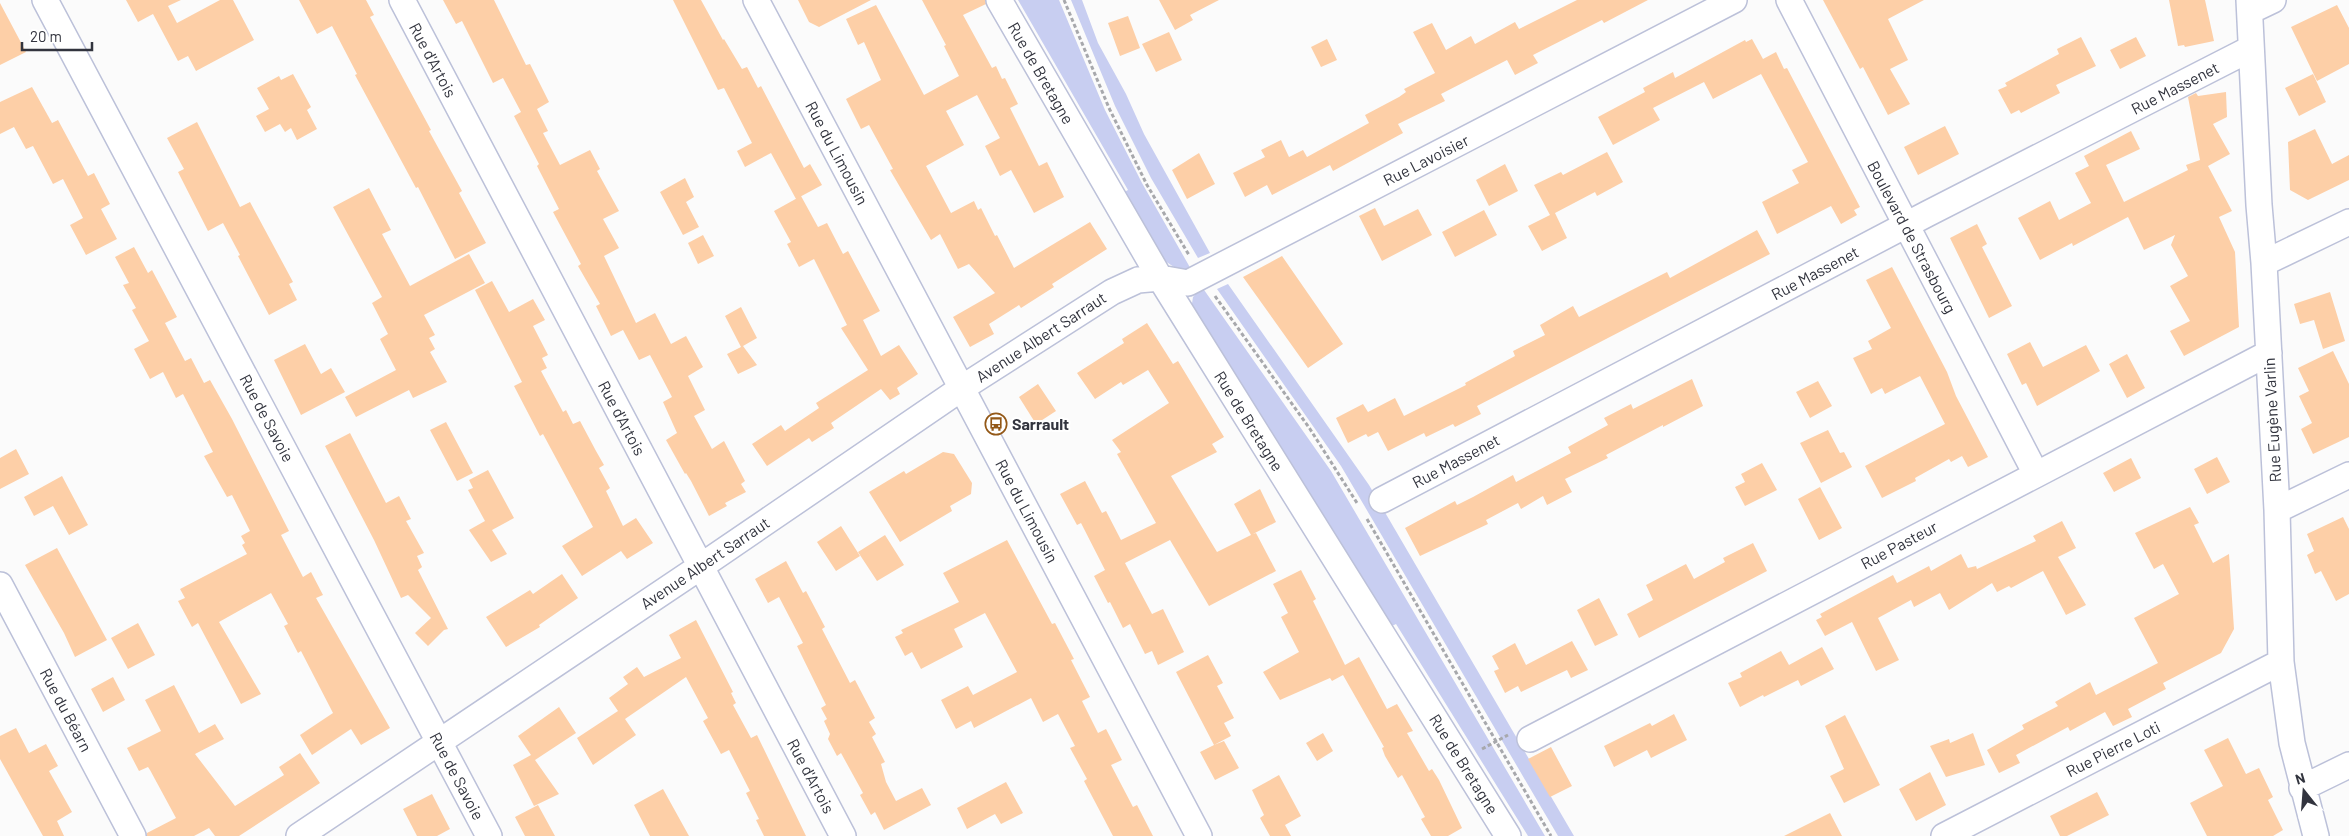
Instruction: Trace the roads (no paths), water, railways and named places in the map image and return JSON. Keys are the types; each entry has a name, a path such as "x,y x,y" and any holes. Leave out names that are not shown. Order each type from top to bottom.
{"street":[{"name":"Rue de Savoie","path":"45,0 489,836"},
{"name":"Rue d'Artois","path":"402,0 843,836"},
{"name":"Rue du Limousin","path":"756,0 1199,836"},
{"name":"Rue de Bretagne","path":"999,0 1160,278 1508,836"},
{"name":"Rue Lavoisier","path":"1112,292 1138,280 1160,278 1188,283 1734,0"},
{"name":"Boulevard de Strasbourg","path":"1789,0 1905,226 2036,474"},
{"path":"2250,5 2273,0"},
{"name":"Rue Eugène Varlin","path":"2250,5 2250,49 2258,205 2264,263 2277,510 2281,662 2292,743 2302,788 2316,836"},
{"name":"Rue Massenet","path":"1369,509 1905,226 2250,49"},
{"path":"2264,263 2349,222"},
{"name":"Avenue Albert Sarraut","path":"300,836 962,388 1112,292"},
{"name":"Rue Pasteur","path":"1530,739 2269,353"},
{"path":"2277,510 2349,475"},
{"name":"Rue du Béarn","path":"0,585 133,836"},
{"name":"Rue Pierre Loti","path":"1944,836 2281,662"},
{"path":"2302,788 2349,765"}],"place":[{"name":"Sarrault","path":"996,424"}]}
